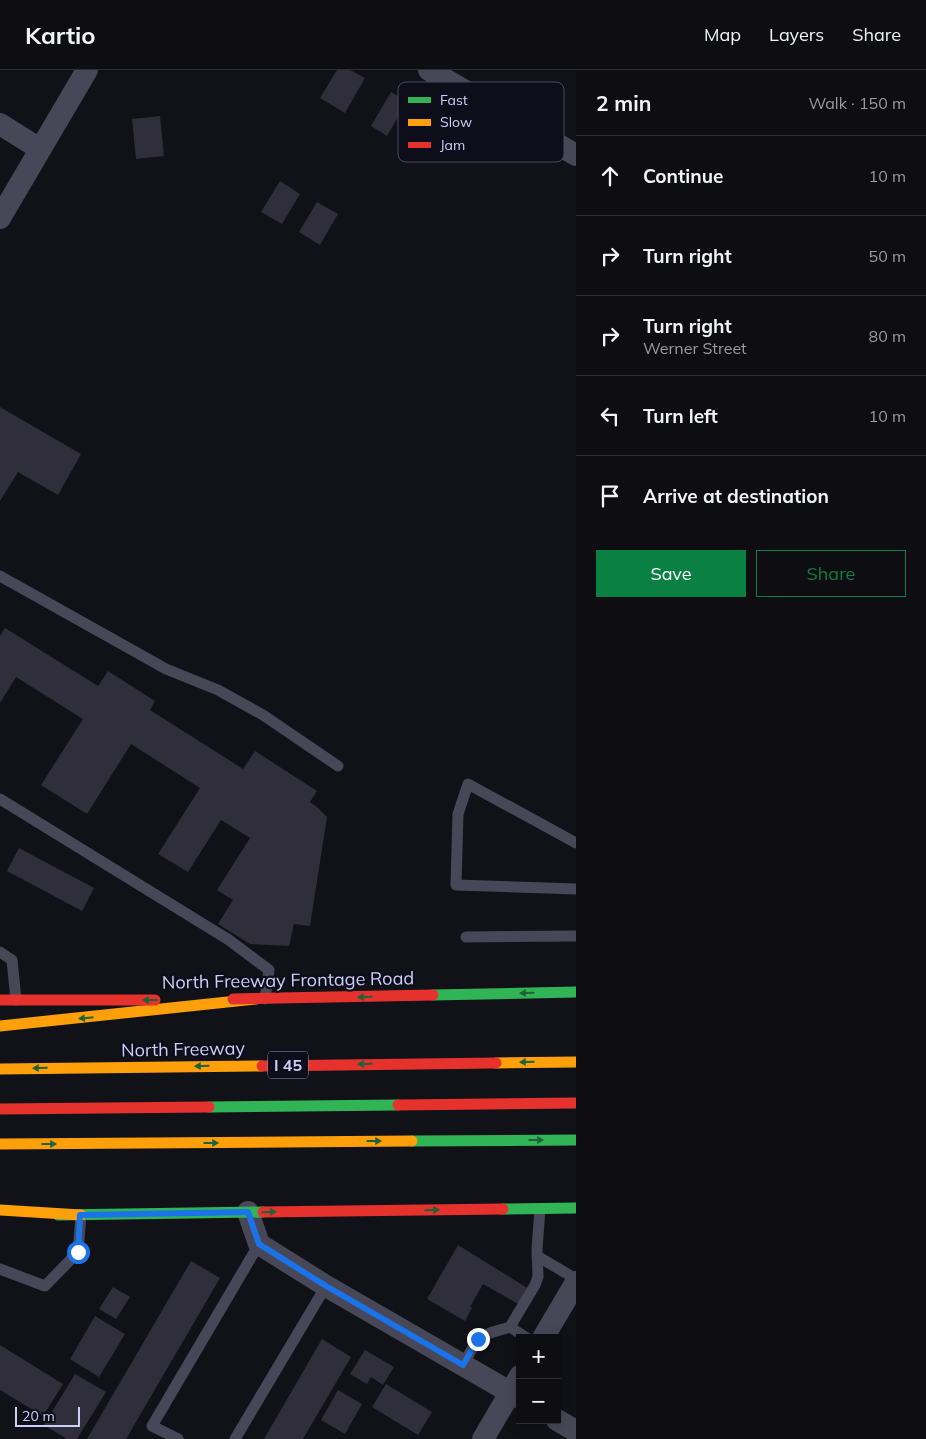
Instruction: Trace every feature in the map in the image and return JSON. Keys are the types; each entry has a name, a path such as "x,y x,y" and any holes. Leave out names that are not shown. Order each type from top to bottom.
{"main road":[{"name":"North Freeway Frontage Road","path":"0,1000 261,999 576,992"},
{"path":"0,1026 261,999"},
{"name":"North Freeway","path":"0,1069 576,1062"},
{"path":"0,1109 576,1103"},
{"path":"0,1144 576,1140"},
{"path":"0,1216 576,1208"},
{"path":"0,1210 80,1215"}],"street":[{"path":"0,218 87,70"},
{"path":"429,70 450,82"},
{"path":"0,124 40,149"},
{"path":"564,148 576,155"},
{"path":"248,1212 259,1244 326,1286 463,1365 516,1389 483,1439"},
{"path":"545,1334 576,1281"},
{"path":"561,1422 576,1431"}],"lane":[{"path":"0,576 166,669 218,690 263,715 338,766"},
{"path":"576,843 468,784 458,814 456,885 576,889"},
{"path":"0,799 229,940 269,970 261,999"},
{"path":"466,937 576,936"},
{"path":"0,952 12,960 16,1000"},
{"path":"463,1365 478,1339 484,1334 510,1327 535,1285 538,1277 537,1256 540,1209"},
{"path":"0,1269 45,1286 78,1252 80,1215"},
{"path":"178,1439 152,1426 259,1244"},
{"path":"537,1256 576,1281"},
{"path":"235,1439 326,1286"},
{"path":"510,1327 521,1334"}],"building":[{"path":"337,70 350,70 365,78 345,113 320,98"},
{"path":"391,92 398,96 398,117 387,136 371,126"},
{"path":"160,116 164,156 136,159 132,119"},
{"path":"280,181 300,194 282,224 261,212"},
{"path":"317,202 338,214 320,245 299,232"},
{"path":"0,407 81,454 58,495 18,472 0,501"},
{"path":"5,628 98,686 108,671 155,701 150,710 243,769 255,751 317,791 310,802 327,817 310,926 294,924 289,946 250,944 218,924 233,900 217,890 250,838 221,820 188,872 158,854 200,788 131,744 87,814 41,785 83,719 16,677 0,703 0,636"},
{"path":"19,848 94,888 82,911 7,871"},
{"path":"458,1245 529,1289 520,1305 483,1284 470,1307 472,1308 465,1321 427,1299"},
{"path":"191,1261 220,1278 126,1439 87,1439"},
{"path":"113,1287 130,1297 116,1319 99,1309"},
{"path":"95,1316 125,1334 99,1377 70,1359"},
{"path":"322,1339 351,1357 303,1439 264,1439"},
{"path":"0,1345 63,1384 43,1416 0,1390"},
{"path":"365,1350 394,1367 383,1385 371,1377 367,1384 350,1374"},
{"path":"75,1374 106,1392 77,1439 67,1439 44,1425"},
{"path":"386,1384 432,1412 418,1435 372,1407"},
{"path":"338,1390 362,1404 345,1434 321,1420"}],"traffic: fast":[{"path":"433,995 576,992"},
{"path":"209,1107 398,1105"},
{"path":"412,1141 576,1140"},
{"path":"503,1209 576,1208"},
{"path":"58,1215 263,1212"}],"traffic: slow":[{"path":"0,1026 256,999"},
{"path":"496,1063 576,1062"},
{"path":"0,1069 262,1066"},
{"path":"0,1144 412,1141"},
{"path":"0,1210 81,1215"}],"traffic: jam":[{"path":"233,999 433,995"},
{"path":"0,1000 155,1000"},
{"path":"262,1066 496,1063"},
{"path":"398,1105 576,1103"},
{"path":"0,1109 209,1107"},
{"path":"263,1212 503,1209"}],"route":[{"path":"78,1252 80,1215 248,1212 259,1244 326,1286 463,1365 478,1339"}]}
